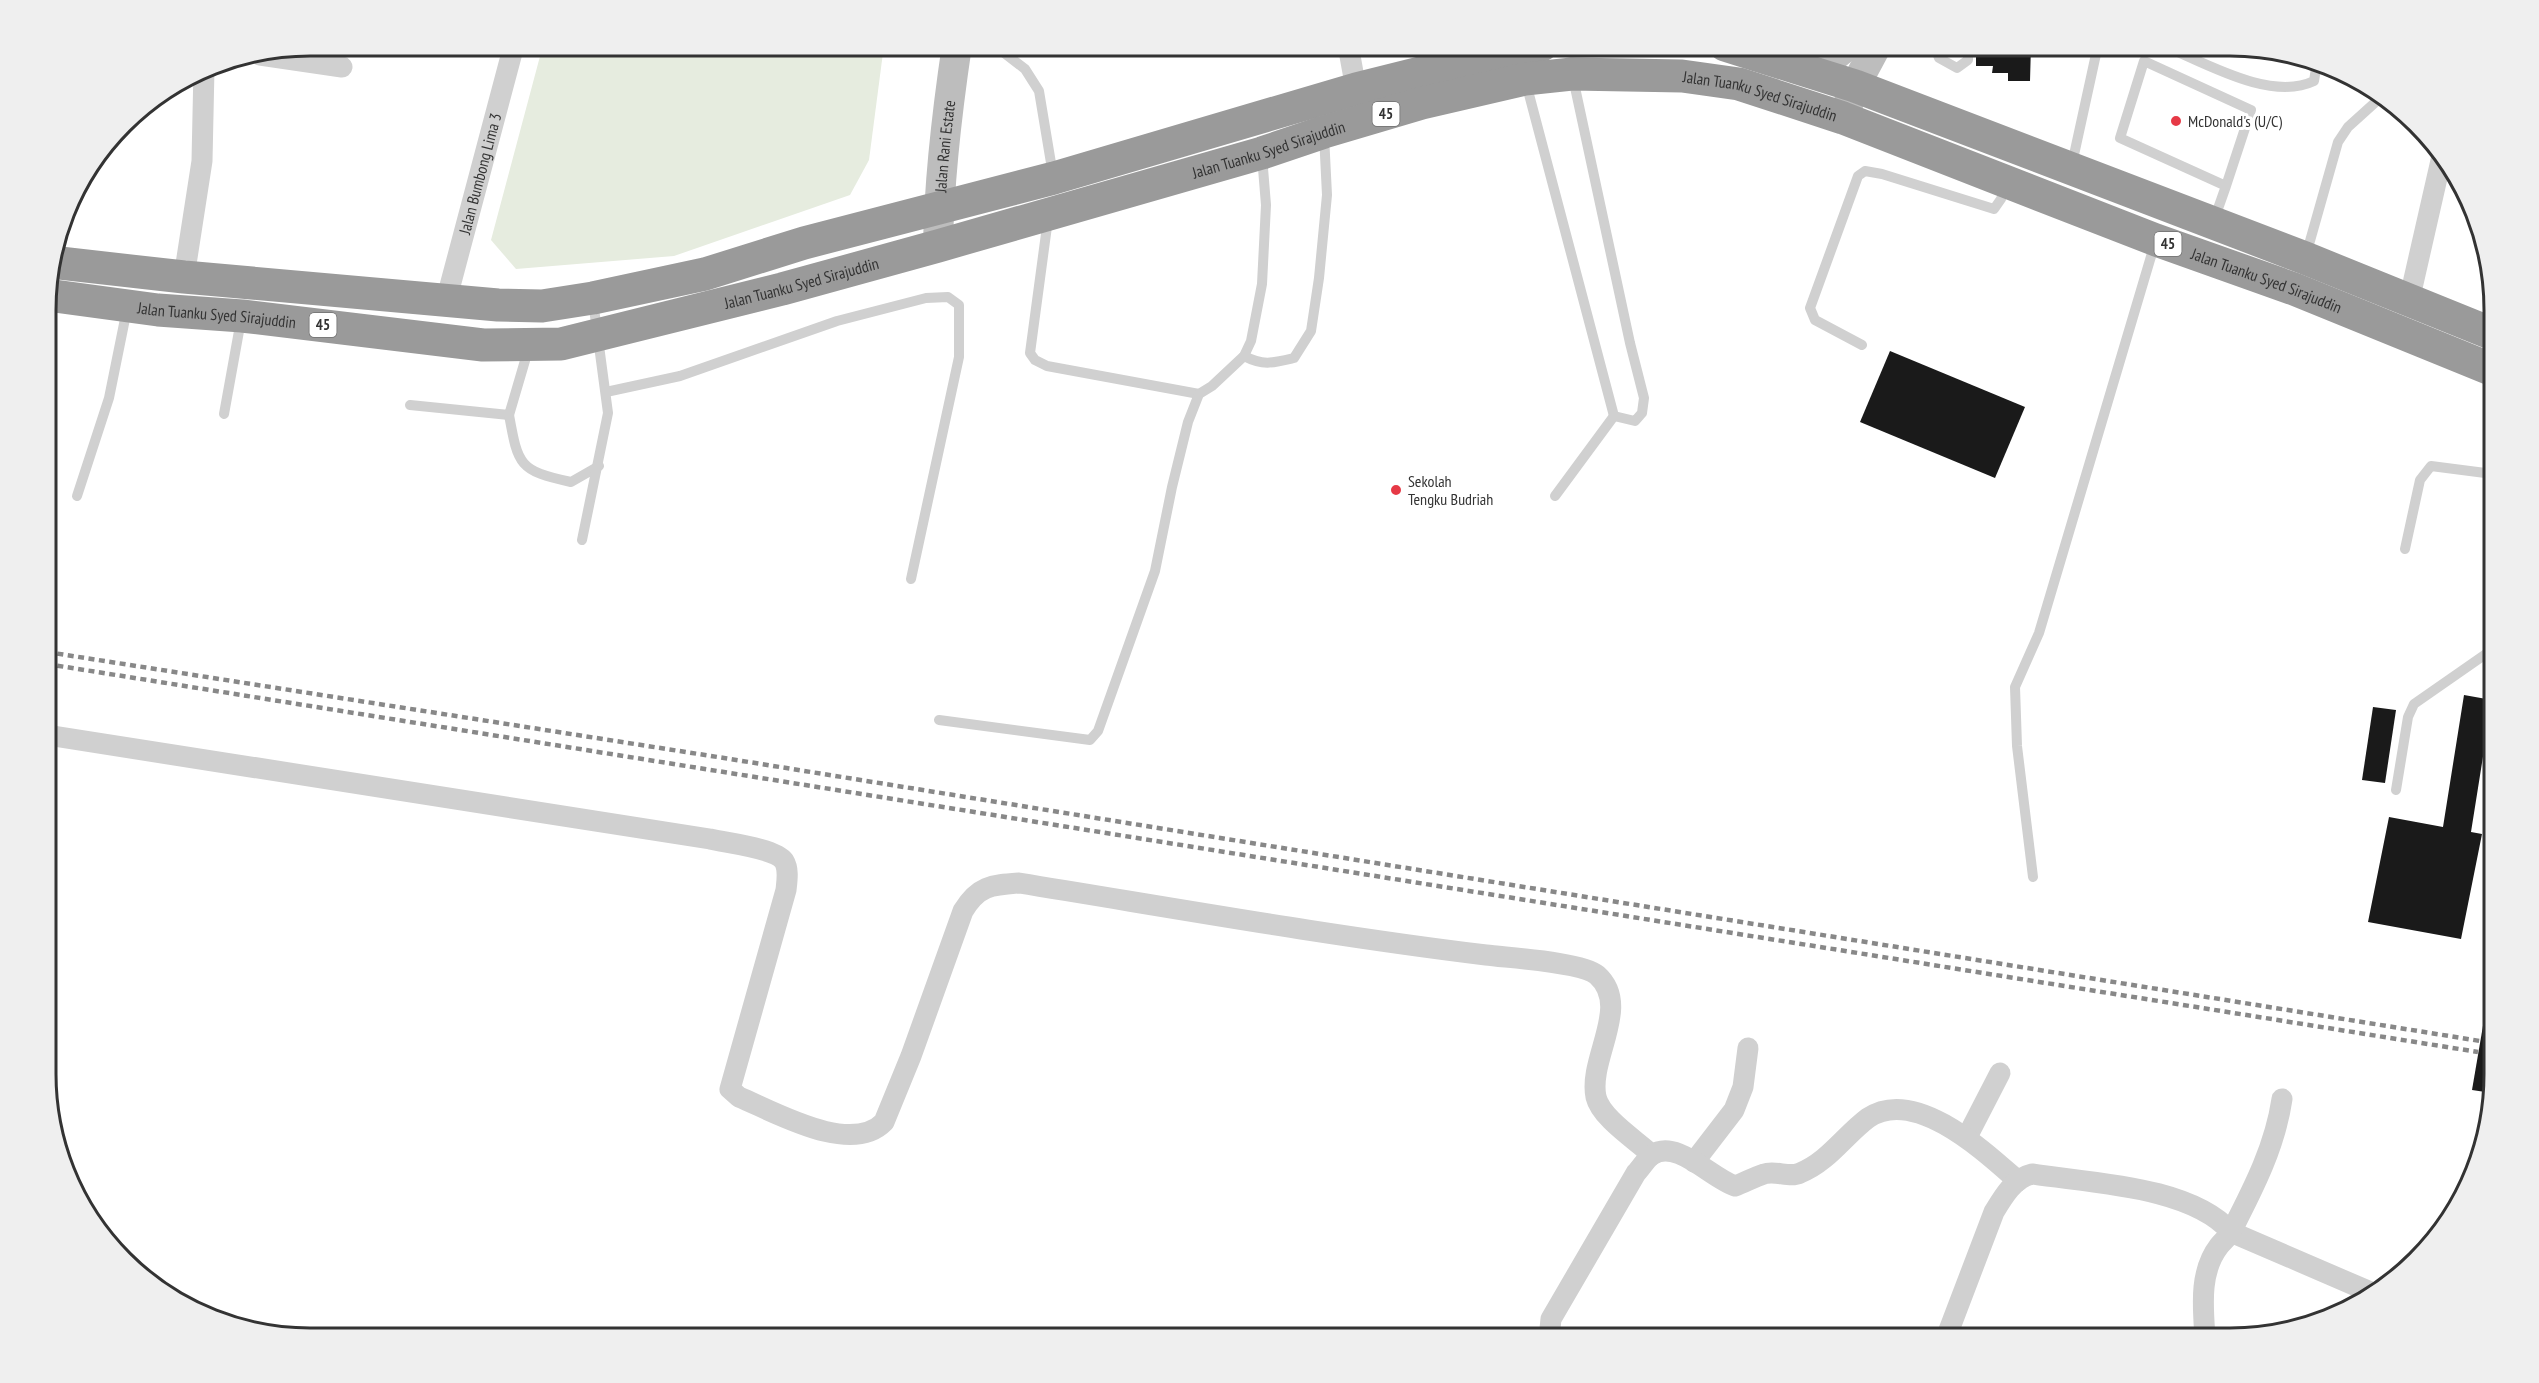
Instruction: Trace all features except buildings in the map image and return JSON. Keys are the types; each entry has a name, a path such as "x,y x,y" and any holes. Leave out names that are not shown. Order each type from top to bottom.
{"highway":[{"name":"Jalan Tuanku Syed Sirajuddin","path":"60,263 446,301 542,306 593,298 705,274 804,243 1054,178 1356,89 1488,56"},
{"name":"Jalan Tuanku Syed Sirajuddin","path":"1764,56 1855,86 2305,258 2484,330"},
{"name":"Jalan Tuanku Syed Sirajuddin","path":"56,296 483,345 561,344 938,246 1262,153 1422,103 1525,79 1572,74 1682,76 1739,84 1843,118 2156,240 2294,289 2484,366"}],"street":[{"name":"Jalan Bumbong Lima 3","path":"446,301 511,56"},
{"name":"Jalan Rani Estate","path":"938,246 939,208 956,56"},
{"path":"1350,56 1356,89"},
{"path":"1767,57 1828,56"},
{"path":"1843,118 1855,86 1871,56"},
{"path":"279,58 342,67"},
{"path":"184,277 202,161 204,79"},
{"path":"2409,301 2440,167"},
{"path":"56,736 710,839 766,851 777,856 783,861 786,870 786,890 730,1089 739,1097 826,1132 850,1135 866,1133 877,1129 884,1122 911,1056 963,910 971,897 981,889 1019,883 1467,953 1578,967 1597,975 1608,990 1613,1005 1598,1064 1596,1097 1602,1109 1617,1126 1652,1155"},
{"path":"1694,1162 1734,1110 1743,1087 1748,1048"},
{"path":"1967,1137 2000,1073"},
{"path":"2204,1328 2203,1304 2206,1271 2219,1245 2231,1232 2262,1171 2278,1124 2282,1099"},
{"path":"1550,1328 1551,1319 1636,1173 1652,1155 1667,1150 1676,1152 1694,1162 1722,1182 1735,1186 1766,1173 1798,1174 1831,1152 1867,1119 1882,1110 1921,1114 1967,1137 2018,1181"},
{"path":"1950,1328 1994,1212 2003,1197 2018,1181 2032,1174 2144,1190 2208,1212 2231,1232 2363,1289"}],"lane":[{"path":"1008,56 1025,69 1039,91 1054,178"},
{"path":"1938,56 1942,62 1957,68 1968,60 1968,56"},
{"path":"2071,170 2096,56"},
{"path":"2188,56 2253,83 2281,88 2303,86 2314,81 2316,71"},
{"path":"2213,223 2226,186 2251,110 2144,61 2120,138 2226,186"},
{"path":"1572,74 1644,398 1642,413 1635,421 1614,416"},
{"path":"1525,79 1614,416"},
{"path":"2305,258 2338,142 2348,127 2376,102"},
{"path":"1244,356 1257,363 1274,363 1294,358 1311,332 1327,195 1324,132"},
{"path":"1049,213 1030,353 1035,360 1047,366 1198,394 1212,386 1244,356 1251,341 1262,284 1266,205 1262,153"},
{"path":"1862,345 1815,320 1810,308 1858,176 1865,171 1882,174 1994,209 2001,200 2007,183"},
{"path":"2033,877 2017,746 2015,687 2039,633 2156,240"},
{"path":"606,392 680,376 837,321 926,298 948,297 960,306 959,357 911,579"},
{"path":"582,540 607,424 606,392 593,298"},
{"path":"76,496 109,398 127,306"},
{"path":"224,414 242,316"},
{"path":"530,344 509,415 516,454 528,469 547,477 571,482 599,466"},
{"path":"939,720 1090,740 1098,730 1155,571 1172,487 1188,422 1198,394"},
{"path":"411,405 509,415"},
{"path":"1555,496 1614,416"},
{"path":"2405,549 2420,480 2431,466 2484,473"},
{"path":"2396,790 2408,717 2414,704 2484,653"}],"shaded area":[{"path":"540,56 883,56 869,160 850,195 674,256 516,269 491,240"}],"railway":[{"path":"56,653 724,758 2480,1041"},
{"path":"56,665 2478,1052"}],"place":[{"name":"McDonald's (U/C)","path":"2176,121"},
{"name":"Sekolah Tengku Budriah","path":"1396,490"}]}
